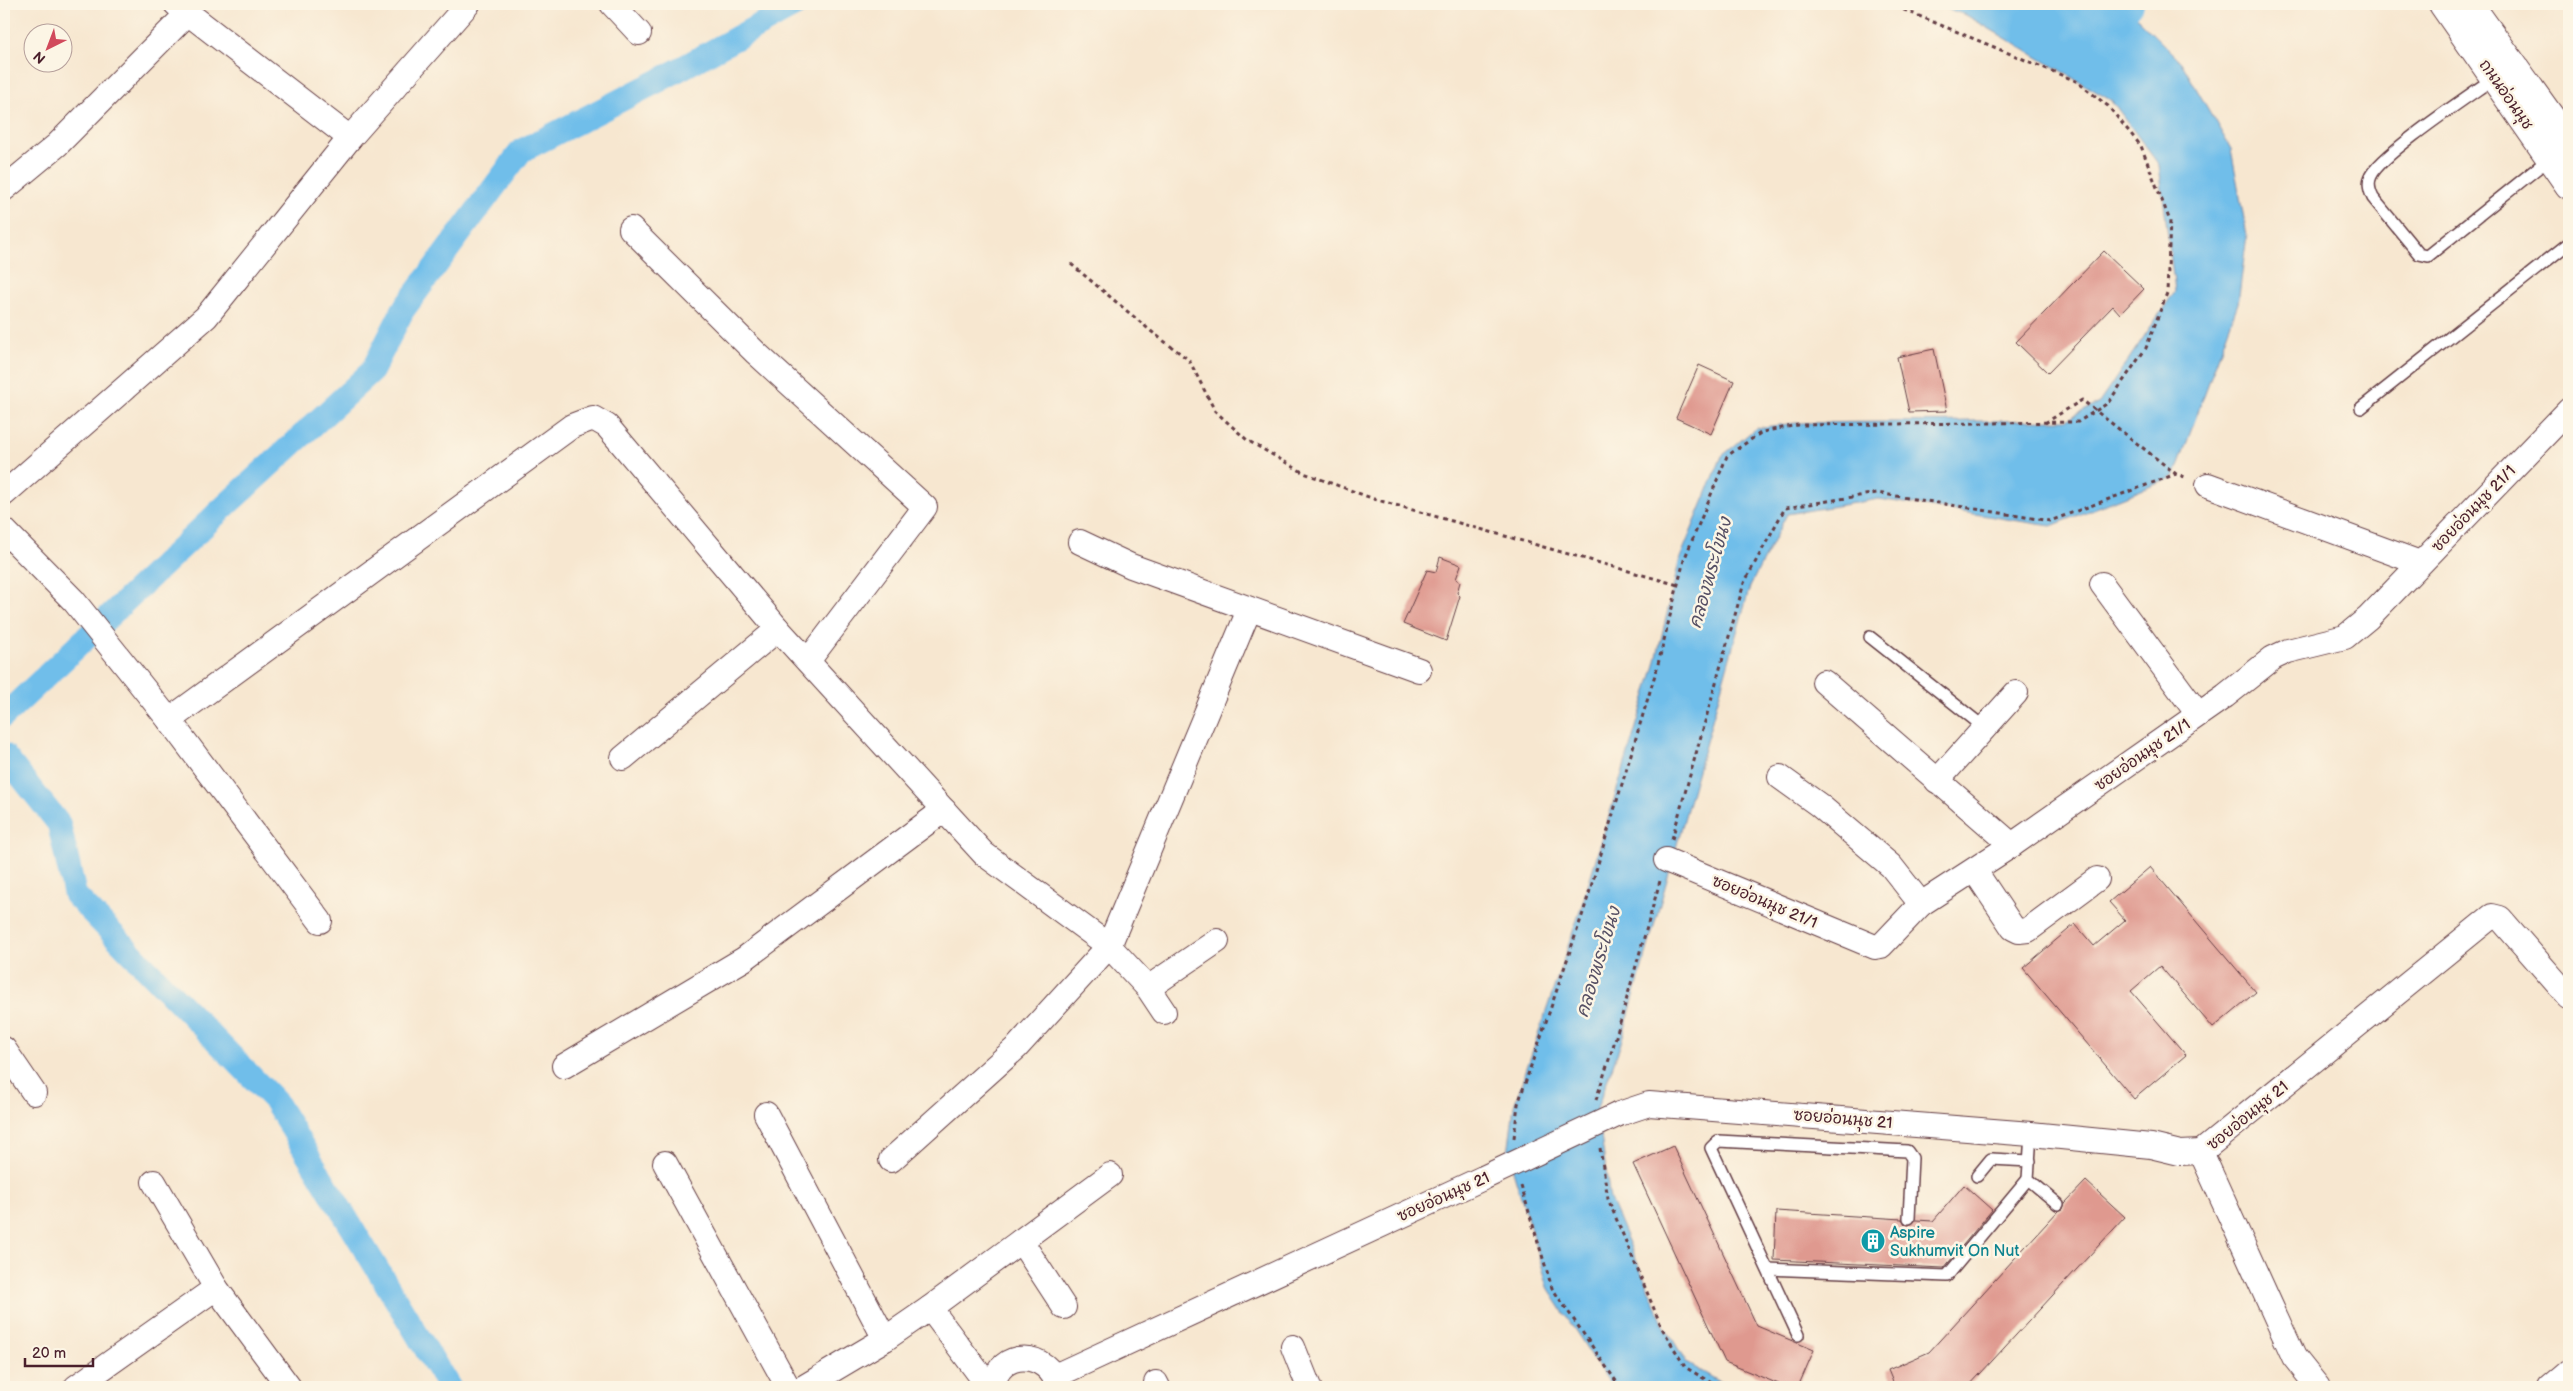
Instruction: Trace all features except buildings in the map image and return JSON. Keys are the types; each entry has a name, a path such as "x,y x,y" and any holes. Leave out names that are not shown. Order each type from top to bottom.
{"main road":[{"name":"ถนนอ่อนนุช","path":"2443,4 2495,77 2563,140"},
{"name":"ถนนอ่อนนุช","path":"2469,4 2563,140 2569,185"}],"street":[{"path":"4,494 206,316 350,138 468,4"},
{"path":"612,4 639,33"},
{"path":"4,189 57,144 182,8 350,138"},
{"path":"631,229 756,353 925,507 808,661"},
{"name":"ซอยอ่อนนุช 21/1","path":"1666,860 1875,947 1880,946 1921,904 1975,871 2198,714 2273,658 2288,651 2344,638 2368,618 2569,410"},
{"path":"169,720 572,426 589,418 598,419 607,426 778,629 984,854 1109,946 1148,988 1164,1012"},
{"path":"2208,485 2420,563"},
{"path":"4,530 74,601 169,720 320,921"},
{"path":"1080,542 1131,566 1419,670"},
{"path":"2102,584 2198,714"},
{"path":"891,1160 1018,1047 1109,946 1249,610"},
{"path":"623,758 778,629"},
{"path":"1824,682 2012,845"},
{"path":"1938,781 2016,693"},
{"path":"1780,777 1819,805 1891,866 1921,904"},
{"path":"564,1066 744,959 944,810"},
{"path":"1975,871 2013,928 2019,931 2028,930 2097,879"},
{"name":"ซอยอ่อนนุช 21","path":"1056,1382 1619,1114 1649,1104 2031,1134 2151,1146 2180,1153 2201,1152 2492,916 2500,918 2569,997"},
{"path":"1148,988 1217,941"},
{"path":"4,1050 34,1093"},
{"path":"766,1114 885,1339"},
{"path":"2201,1152 2294,1357 2318,1387"},
{"path":"665,1163 788,1387"},
{"path":"804,1387 885,1339 930,1308 1110,1176"},
{"path":"154,1182 216,1288 289,1387"},
{"path":"1021,1241 1064,1307"},
{"path":"76,1387 216,1288"},
{"path":"930,1308 988,1387"},
{"path":"1293,1347 1309,1387"},
{"path":"993,1387 998,1371 1006,1364 1017,1359 1028,1358 1039,1361 1048,1367 1056,1382"},
{"path":"2549,1387 2569,1370"}],"lane":[{"path":"2495,77 2386,157 2370,176 2369,189 2373,198 2419,254 2428,256 2563,140"},
{"path":"2361,408 2569,244"},
{"path":"1870,637 1985,728"},
{"path":"1768,1269 1947,1276 2028,1179 2031,1134"},
{"path":"1798,1335 1711,1148 1716,1142 1907,1151 1912,1158 1909,1218"},
{"path":"1976,1176 1994,1158 2030,1162"},
{"path":"2028,1179 2058,1204"}],"path":[{"path":"1513,1143 1518,1104 1584,910 1658,668 1684,560 1727,456 1762,432 1798,426 2078,422 2108,402 2146,348 2167,293 2170,221 2142,146 2108,106 2076,81 1890,4"},
{"path":"1071,264 1152,332 1190,360 1215,411 1240,434 1304,474 1374,499 1678,585"},
{"path":"1593,1106 1613,1047 1744,583 1785,508 1877,493 2050,521 2176,474 2082,400 2044,423"},
{"path":"1599,1144 1608,1199 1662,1328 1685,1366 1718,1387"},
{"path":"1520,1180 1552,1288 1620,1387"}],"water":[{"name":"คลองพระโขนง","path":"1931,4 2122,4 2127,8 2181,62 2231,149 2247,235 2238,303 2174,477 2051,526 1879,499 1787,514 1750,586 1620,1046 1597,1108 1610,1199 1665,1327 1687,1363 1729,1387 1612,1387 1549,1290 1508,1154 1514,1106 1581,908 1655,665 1680,558 1722,456 1756,428 1796,423 2066,420 2099,403 2175,291 2159,165 2112,101 1966,15"}],"waterway":[{"path":"4,716 222,509 372,371 403,310 521,151 660,80 798,4"},
{"path":"2105,31 2132,4"},
{"path":"4,755 59,824 75,895 275,1101 449,1387"}],"place":[{"name":"Aspire Sukhumvit On Nut","path":"1873,1241"}]}
